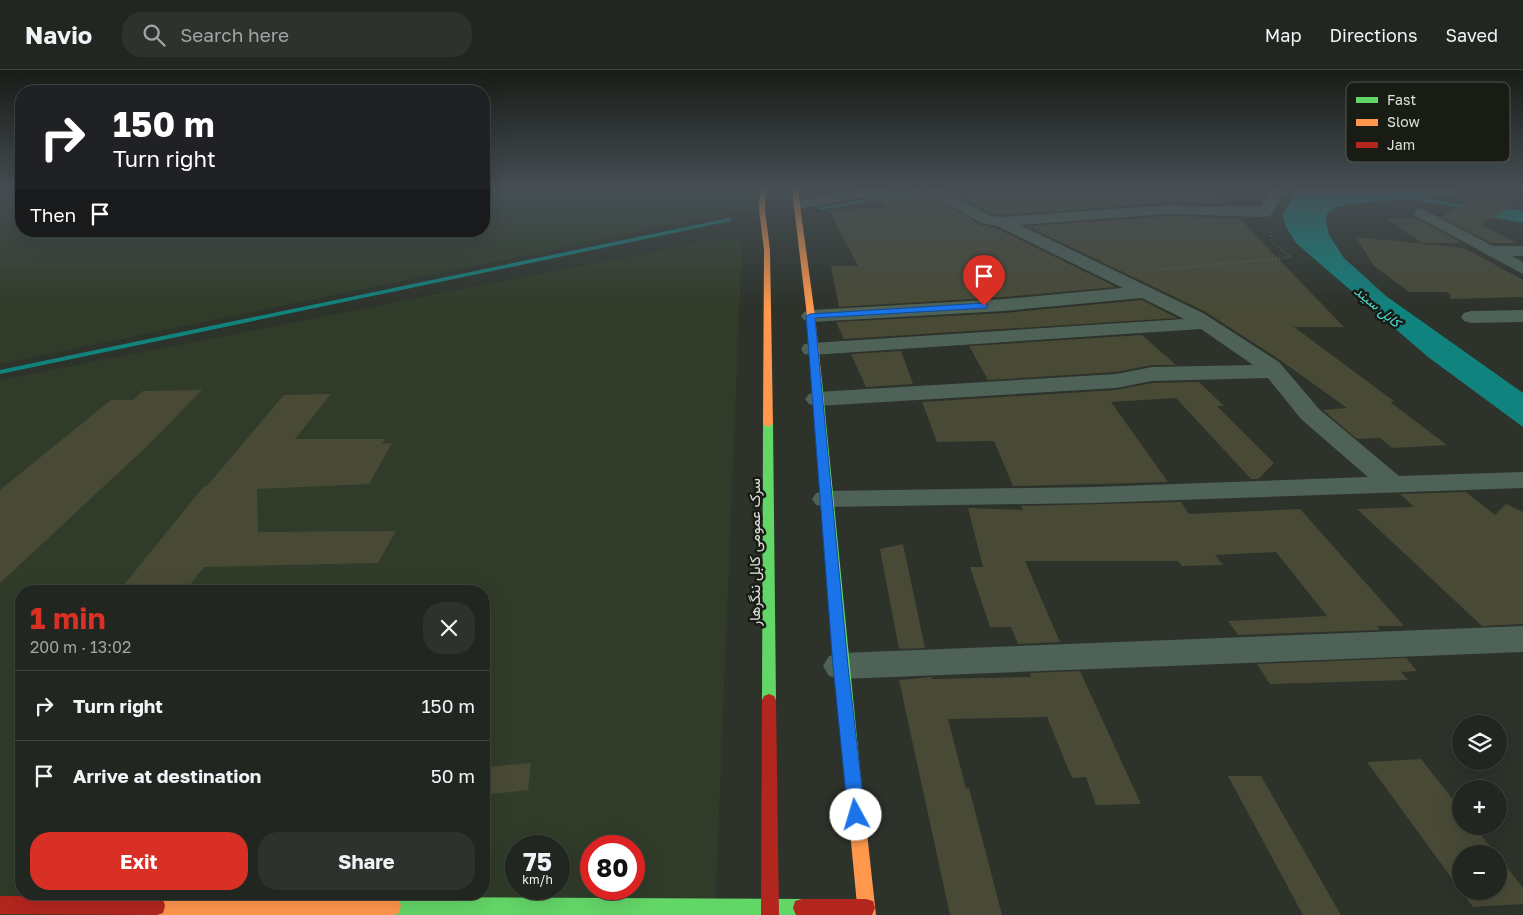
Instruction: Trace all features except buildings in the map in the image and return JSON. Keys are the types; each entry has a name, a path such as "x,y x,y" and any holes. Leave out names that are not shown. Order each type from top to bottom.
{"main road":[{"name":"سرک عمومی کابل ننگرهار","path":"765,229 768,250 770,911"},
{"path":"0,905 867,912 841,666 810,316 800,229"}],"street":[{"path":"1016,229 1146,291 1204,323 1271,366 1310,414 1392,484"},
{"path":"1450,229 1523,269"},
{"path":"1490,251 1523,251"},
{"path":"810,316 1004,305 1146,291"},
{"path":"1471,316 1523,316"},
{"path":"812,349 1204,323"},
{"path":"817,399 1116,381 1152,374 1275,371"},
{"path":"826,499 1093,495 1523,480"},
{"path":"841,666 1523,639"}],"path":[{"path":"1110,275 1291,257 1273,244 1270,229"}],"shaded area":[{"path":"0,229 15,229 15,237 490,237 490,229 653,229 0,364"},
{"path":"723,238 742,241 715,915 0,915 0,380"}],"water":[{"name":"کابل سيند","path":"1288,229 1328,229 1329,235 1344,258 1386,296 1523,393 1523,427 1428,357 1296,243"}],"waterway":[{"path":"0,372 684,229"}],"traffic: fast":[{"path":"817,381 852,769"},
{"path":"768,424 769,700"},
{"path":"392,906 802,908"}],"traffic: slow":[{"path":"764,229 767,250 768,424"},
{"path":"800,229 817,381"},
{"path":"852,769 867,915"},
{"path":"156,906 392,906"}],"traffic: jam":[{"path":"769,700 770,915"},
{"path":"0,905 156,906"},
{"path":"802,908 866,908"}],"route":[{"path":"856,815 810,316 984,306"}]}
